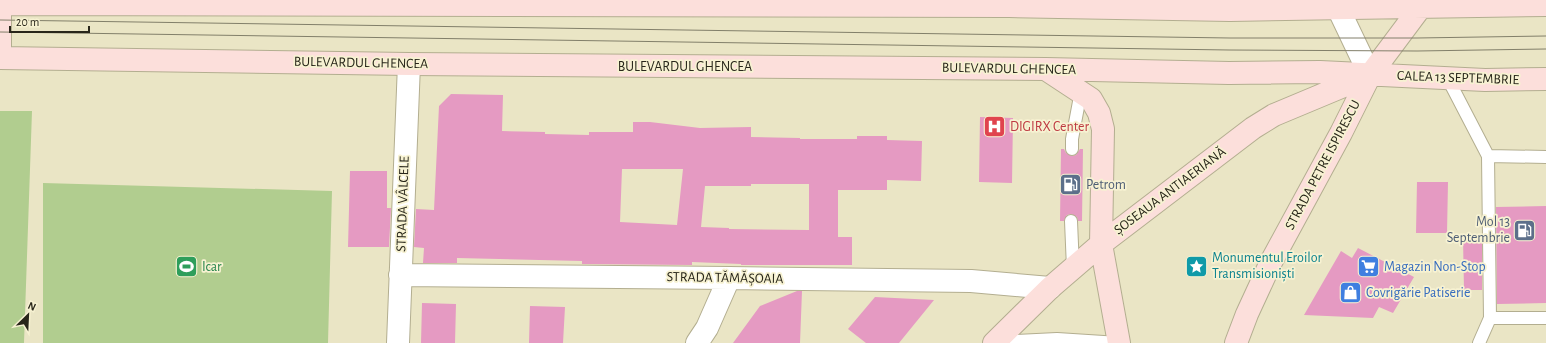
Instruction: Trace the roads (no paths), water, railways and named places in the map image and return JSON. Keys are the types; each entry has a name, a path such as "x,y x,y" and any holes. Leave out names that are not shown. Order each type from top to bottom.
{"main road":[{"path":"0,58 0,4 1009,6 1230,10 1338,4 1423,3 1546,5"},
{"name":"STRADA PETRE ISPIRESCU","path":"1236,343 1247,314 1271,262 1341,133 1370,75 1423,3"},
{"name":"BULEVARDUL GHENCEA","path":"0,58 409,64 1046,69 1229,73 1320,72 1370,75"},
{"path":"1046,69 1091,99 1099,112 1103,129 1101,244 1119,343"},
{"name":"CALEA 13 SEPTEMBRIE","path":"1370,75 1485,80 1546,79"},
{"name":"ȘOSEAUA ANTIAERIANĂ","path":"995,342 1050,288 1101,244 1253,128 1274,115 1370,75"}],"street":[{"path":"1338,4 1370,75"},
{"name":"STRADA VÂLCELE","path":"398,343 409,64"},
{"name":"STRADA TĂMĂȘOAIA","path":"400,276 971,281 1050,288"},
{"path":"697,343 707,328 729,278"}],"lane":[{"path":"0,4 1,0"},
{"path":"1448,79 1488,156 1490,318 1479,343"},
{"path":"1072,149 1072,139 1081,91"},
{"path":"1488,156 1546,157"},
{"path":"1071,221 1073,268"},
{"path":"1490,318 1546,318"},
{"path":"995,342 1057,339 1119,343"}],"tram line":[{"path":"0,20 1230,38 1546,36"},
{"path":"0,32 1229,50 1417,51 1546,49"}],"place":[{"name":"DIGIRX Center","path":"994,127"},
{"name":"Petrom","path":"1071,185"},
{"name":"Mol 13 Septembrie","path":"1525,230"},
{"name":"Monumentul Eroilor Transmisioniști","path":"1197,266"},
{"name":"Icar","path":"186,267"},
{"name":"Magazin Non-Stop","path":"1369,267"},
{"name":"Covrigărie Patiserie","path":"1351,293"}]}
